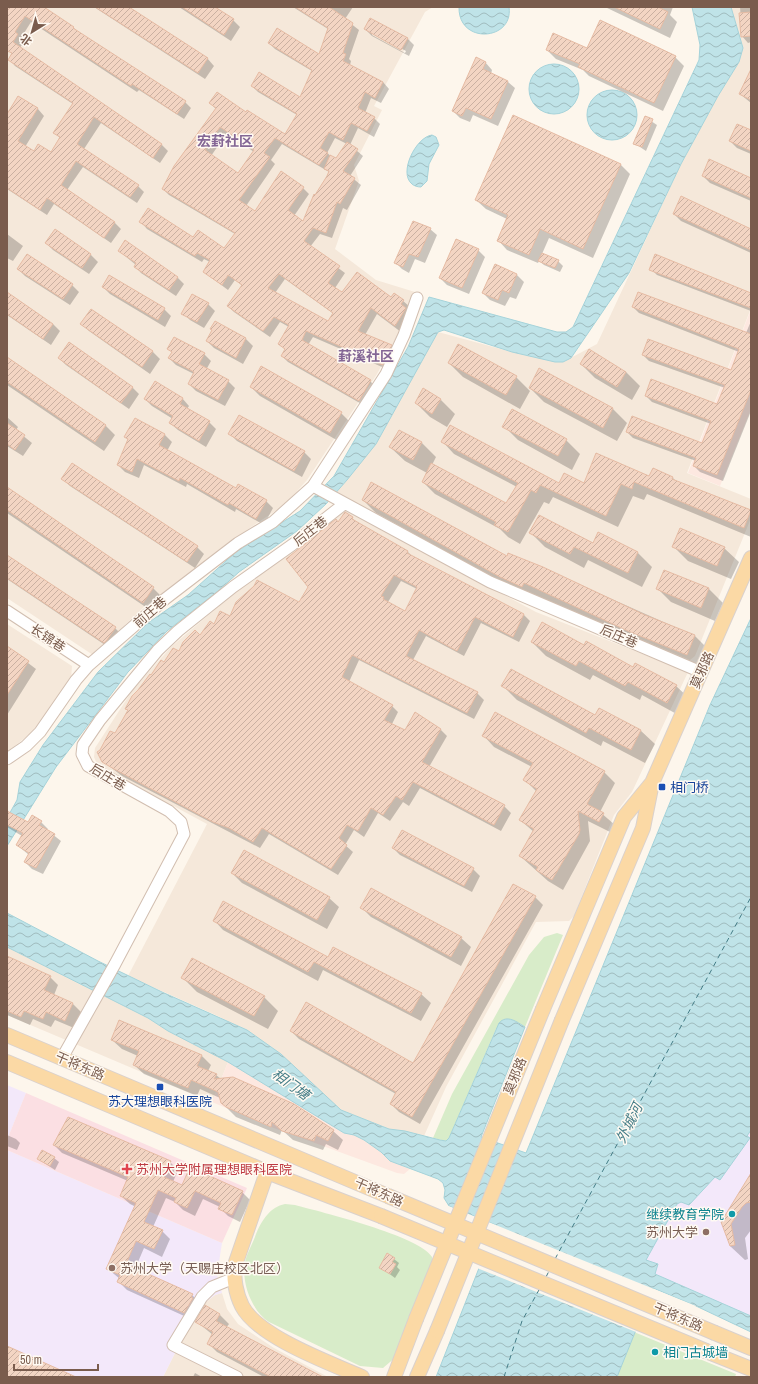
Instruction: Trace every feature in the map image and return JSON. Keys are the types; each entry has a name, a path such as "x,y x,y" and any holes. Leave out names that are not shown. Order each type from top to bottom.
{"main road":[{"name":"莫邪路","path":"417,1377 437,1331 562,1020 643,828 652,783 751,558"},
{"name":"莫邪路","path":"394,1377 416,1319 543,1009 624,817 652,783"},
{"name":"干将东路","path":"7,1035 751,1348"},
{"name":"干将东路","path":"7,1062 267,1172 381,1216 751,1369"},
{"path":"267,1172 236,1257 234,1278 242,1306 260,1326 293,1345 362,1377"}],"street":[{"name":"前庄巷","path":"7,759 26,746 40,732 76,680 89,665 165,599 238,543 273,522 313,486 386,374 404,335 417,298"},
{"name":"后庄巷","path":"313,486 340,503 490,582 701,672"},
{"name":"后庄巷","path":"62,1058 182,841 184,828 168,811 88,766 82,754 83,745 100,720 136,676 178,631 233,587 292,545 340,503"},
{"name":"长锦巷","path":"7,611 89,665"},
{"path":"234,1278 212,1287 202,1297 173,1345 237,1377"}],"shaded area":[{"path":"7,7 433,7 425,12 374,106 382,110 354,165 359,181 335,249 376,280 415,292 396,338 377,374 307,480 292,497 280,508 251,527 145,606 93,655 7,598"},
{"path":"731,7 751,7 751,308 687,473 751,499 751,518 695,656 690,660 491,576 336,493 347,480 438,332 512,352 563,362 597,344 681,164 718,96 739,62 743,48"},
{"path":"751,309 751,409 720,486 688,473"},
{"path":"343,509 536,612 688,672 632,792 614,815 574,916 569,921 536,922 446,1087 424,1136 389,1129 341,1110 294,1068 220,1017 128,976 207,824 101,767 97,764 94,757 95,748 132,691 171,647 260,571"},
{"path":"7,624 72,666 71,680 31,733 7,752"},
{"path":"7,947 148,1018 168,1031 228,1062 212,1102 7,1015"},
{"path":"228,1062 344,1133 354,1135 364,1140 381,1152 390,1161 410,1169 404,1174 397,1173 271,1127 212,1102"},
{"path":"7,1085 26,1093 7,1140"},
{"name":"苏州大学附属理想眼科医院","path":"26,1093 247,1188 222,1243 7,1150 7,1140"},
{"name":"苏州大学","path":"751,1130 751,1316 655,1274 646,1260 677,1204 681,1202 689,1204 715,1177 720,1179 750,1138 747,1136"},
{"name":"苏州大学（天赐庄校区北区）","path":"7,1150 222,1243 217,1275 222,1293 215,1295 202,1305 192,1319 163,1377 7,1377"},
{"path":"222,1293 227,1309 238,1324 274,1348 328,1377 163,1377 192,1319 202,1305 215,1295"}],"green space":[{"path":"557,933 563,935 525,1027 517,1022 496,1029 449,1138 446,1141 433,1138 452,1094 529,955 544,937"},
{"path":"285,1204 326,1213 390,1233 424,1249 432,1257 432,1263 397,1356 383,1368 360,1366 269,1322 253,1304 246,1287 244,1270 245,1262 258,1229 264,1219 275,1208"},
{"name":"相门古城墙","path":"634,1332 736,1374 735,1377 617,1377"}],"water":[{"path":"459,7 509,7 508,18 503,27 495,32 486,34 476,33 467,28 461,19"},
{"path":"692,7 731,7 743,48 739,62 718,96 681,164 629,273 571,358 563,362 555,362 512,352 444,330 438,332 376,444 347,480 326,504 297,531 239,572 218,591 167,631 128,672 56,767 7,846 7,818 17,800 20,782 43,745 98,672 148,623 188,595 236,552 300,511 334,476 408,347 429,297 557,332 566,332 573,327 699,60 700,45"},
{"path":"554,64 564,66 572,71 577,79 579,89 577,99 572,107 564,112 554,114 544,112 536,107 531,99 529,89 531,79 536,71 544,66"},
{"path":"612,90 622,92 630,97 635,105 637,115 635,125 630,133 622,138 612,140 602,138 594,133 589,125 587,115 589,105 594,97 602,92"},
{"path":"432,135 436,137 439,145 429,164 427,181 421,187 416,186 408,179 408,164 415,148 426,137"},
{"path":"751,618 751,1130 747,1136 750,1138 720,1180 715,1177 689,1205 681,1202 677,1204 646,1260 658,1264 655,1274 751,1316 751,1332 653,1288 617,1377 436,1377 496,1225 449,1206 444,1198 445,1190 443,1183 438,1179 390,1161 381,1152 364,1140 354,1135 344,1133 228,1062 168,1031 148,1018 7,947 7,913 98,961 162,992 247,1030 281,1054 341,1110 389,1129 405,1131 440,1140 446,1141 449,1138 499,1023 505,1019 515,1021 525,1027 481,1137 526,1153 710,705"}],"pier":[{"path":"446,1205 696,1306 695,1307 654,1291 636,1332 477,1268 494,1226 449,1208"}],"building":[{"path":"10,7 44,7 74,27 73,28 186,101 177,114 132,84 131,86 25,16 15,32 18,34 13,42 162,144 153,158 94,117 77,144 139,185 130,197 76,161 61,185 115,222 104,238 47,198 40,210 7,188 7,114 18,96 38,108 18,141 34,151 38,144 51,152 60,137 53,133 73,103 8,60 12,53 7,51 7,11"},
{"path":"95,7 129,7 208,58 198,73"},
{"path":"182,7 215,7 234,19 224,35"},
{"path":"295,7 329,7 353,23 343,53 346,54 343,61 383,82 375,98 365,92 358,108 375,117 367,131 351,123 343,140 329,132 320,148 328,153 319,165 275,138 264,153 270,157 239,200 255,211 281,171 304,187 288,210 303,221 314,194 315,195 327,176 329,171 324,169 330,155 336,158 347,142 358,149 343,171 355,178 340,204 337,202 326,233 313,228 304,241 340,266 328,283 342,292 357,272 391,297 394,293 404,300 401,304 406,308 395,326 371,308 358,331 392,345 383,365 306,331 302,340 371,380 359,401 281,356 285,349 278,344 289,325 274,317 263,331 227,306 242,285 228,275 222,285 203,272 210,260 197,253 195,256 139,222 148,208 193,237 198,230 224,248 235,233 162,189 174,166 216,108 209,103 217,92 246,112 247,110 285,134 297,114 251,86 259,72 300,97 312,70 268,43 277,28 319,54 328,28","holes":["220,127 254,150 238,173 205,150","279,274 333,313 328,321 268,288"]},
{"path":"614,7 658,7 668,12 660,29"},
{"path":"751,12 751,36 741,37 739,13"},
{"path":"370,18 408,38 401,50 364,29"},
{"path":"600,20 676,56 654,103 578,67 580,64 546,50 553,33 587,48"},
{"path":"476,57 486,62 483,69 508,81 491,119 466,108 462,116 452,111"},
{"path":"751,69 751,100 739,94"},
{"path":"513,115 621,164 583,249 540,229 529,255 497,241 508,215 475,200"},
{"path":"645,116 653,119 642,147 633,144"},
{"path":"737,124 751,130 751,151 729,141"},
{"path":"709,159 751,178 751,198 702,176"},
{"path":"681,196 751,229 751,250 673,214"},
{"path":"413,221 431,228 418,257 409,254 403,267 394,263"},
{"path":"55,229 91,254 82,268 45,243"},
{"path":"456,239 479,249 462,288 439,278"},
{"path":"125,240 178,277 169,290 134,267 136,263 118,251"},
{"path":"542,253 559,260 555,268 538,261"},
{"path":"27,254 73,284 63,299 17,269"},
{"path":"655,254 751,293 751,308 649,270"},
{"path":"495,264 517,274 509,293 502,290 498,300 482,293"},
{"path":"109,275 165,308 158,320 102,287"},
{"path":"7,292 53,324 43,339 7,314"},
{"path":"638,292 751,334 751,390 717,475 693,466 696,458 626,432 632,416 702,443 711,421 645,396 651,379 717,404 725,385 642,355 648,339 731,370 739,349 632,307"},
{"path":"192,294 209,303 197,322 181,314"},
{"path":"91,309 153,351 142,367 80,324"},
{"path":"215,321 246,338 236,358 206,341 212,330 210,329"},
{"path":"174,337 205,353 199,364 229,380 218,400 188,384 194,372 168,358 172,352 167,349"},
{"path":"69,342 133,387 121,403 58,358"},
{"path":"458,344 517,376 506,395 448,363"},
{"path":"589,349 626,372 617,387 580,364"},
{"path":"7,357 106,425 95,442 7,382"},
{"path":"261,366 342,412 330,433 250,387"},
{"path":"539,368 613,408 603,428 529,388"},
{"path":"155,381 183,398 180,404 210,421 199,441 169,423 173,416 144,399"},
{"path":"423,388 441,399 432,414 415,403"},
{"path":"512,409 567,439 558,456 502,427"},
{"path":"239,415 305,451 294,471 228,434"},
{"path":"135,418 165,434 159,445 236,488 238,484 267,500 256,519 229,503 228,505 180,478 179,481 137,459 132,472 117,465 128,439 124,437"},
{"path":"7,423 25,435 15,450 7,444"},
{"path":"450,425 559,483 564,473 584,483 596,453 649,476 653,468 673,477 672,479 751,510 744,528 634,482 632,489 621,484 606,516 540,485 536,493 531,490 508,532 494,525 496,522 422,482 431,463 506,503 518,483 441,442"},
{"path":"399,430 422,442 413,460 389,447"},
{"path":"72,463 198,546 187,562 61,479"},
{"path":"371,482 507,556 508,553 543,567 645,615 695,635 687,655 628,631 524,583 522,587 500,577 362,500"},
{"path":"7,487 154,587 143,603 7,510"},
{"path":"345,512 353,517 352,519 408,551 407,553 524,614 513,637 475,617 457,651 419,630 406,656 478,692 467,713 352,655 342,677 393,705 384,720 405,730 415,712 441,729 422,762 505,805 494,825 413,782 402,800 396,796 383,815 371,808 358,831 347,825 339,838 347,845 331,869 262,828 253,842 229,828 213,822 102,762 97,752 100,750 110,731 115,733 128,710 125,709 132,696 150,674 151,675 161,660 164,662 173,648 179,651 183,642 195,630 200,635 210,621 214,624 220,611 230,616 236,602 254,586 257,580 299,602 308,587 286,559 336,519 338,522","holes":["394,575 417,587 405,611 383,599 384,597 381,596"]},
{"path":"539,515 593,543 598,532 638,552 628,573 574,547 570,554 529,533"},
{"path":"680,528 725,547 717,566 672,547"},
{"path":"7,555 116,627 107,640 104,643 7,578"},
{"path":"664,570 709,588 701,608 656,589"},
{"path":"542,622 584,645 586,641 633,667 635,663 677,685 667,703 628,682 625,686 579,661 576,666 531,642"},
{"path":"7,646 29,661 7,695"},
{"path":"511,669 595,715 599,708 641,730 631,750 589,728 586,733 501,686"},
{"path":"495,712 605,771 587,804 604,813 599,822 578,811 579,834 552,880 536,870 538,867 519,856 534,829 519,820 537,789 523,780 533,763 482,736"},
{"path":"7,811 28,822 32,815 42,821 39,825 55,834 36,868 24,862 29,853 16,845 23,833 7,825"},
{"path":"402,830 474,868 464,886 392,848"},
{"path":"244,850 330,897 317,920 231,873"},
{"path":"513,884 536,896 412,1117 390,1104 396,1092 290,1031 306,1002 413,1063"},
{"path":"371,888 462,937 451,957 360,908"},
{"path":"223,901 328,957 333,947 422,993 411,1013 314,962 308,972 213,921"},
{"path":"7,956 51,976 44,990 73,1003 65,1021 46,1012 43,1019 24,1011 21,1017 7,1011"},
{"path":"192,958 265,996 254,1016 181,978"},
{"path":"119,1020 202,1055 197,1066 217,1074 214,1079 233,1077 294,1104 334,1130 328,1141 316,1135 314,1141 282,1131 272,1122 271,1127 226,1107 221,1103 218,1092 191,1080 188,1088 133,1065 139,1051 111,1040"},
{"path":"68,1117 171,1161 164,1177 182,1185 190,1167 243,1191 232,1215 218,1209 221,1203 195,1191 187,1208 174,1202 176,1198 158,1190 144,1222 163,1230 154,1249 136,1241 126,1264 193,1294 191,1297 193,1298 184,1313 117,1282 120,1275 106,1269 136,1203 120,1196 128,1177 53,1145"},
{"path":"42,1150 55,1157 50,1166 37,1159"},
{"name":"继续教育学院","path":"751,1173 751,1202 746,1203 742,1207 731,1224 735,1245 730,1246 721,1222"},
{"path":"387,1253 395,1258 392,1262 396,1264 390,1274 379,1268"},
{"path":"205,1305 220,1314 216,1321 323,1377 271,1377 207,1344 213,1332 195,1322"},
{"path":"7,1346 76,1377 7,1377"}],"ferry route":[{"path":"555,1259 751,897"},
{"path":"546,1277 549,1271"},
{"path":"504,1377 522,1321 540,1288"}],"place":[{"name":"相门桥","path":"662,787"},
{"name":"苏大理想眼科医院","path":"160,1087"},
{"name":"苏州大学附属理想眼科医院","path":"127,1169"},
{"name":"继续教育学院","path":"732,1214"},
{"name":"苏州大学","path":"706,1232"},
{"name":"苏州大学（天赐庄校区北区）","path":"112,1268"},
{"name":"相门古城墙","path":"655,1352"}],"district":[{"name":"宏葑社区","path":"225,141"},
{"name":"葑溪社区","path":"366,356"}],"water label":[{"name":"相门塘","path":"291,1084"},
{"name":"外城河","path":"629,1123"}]}
